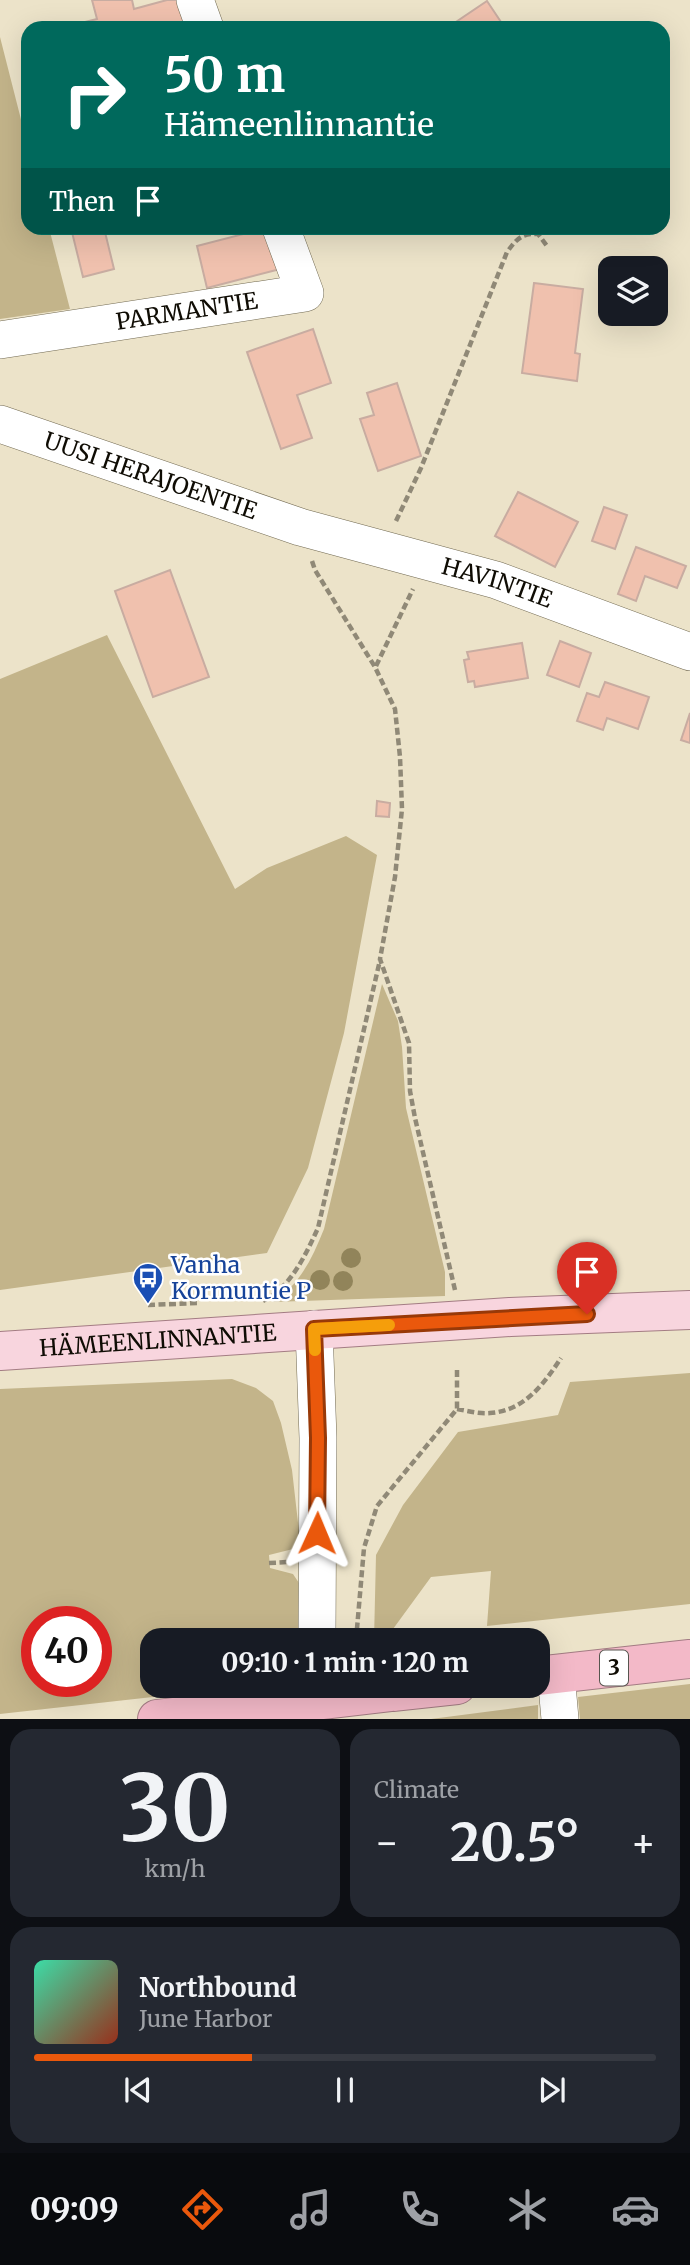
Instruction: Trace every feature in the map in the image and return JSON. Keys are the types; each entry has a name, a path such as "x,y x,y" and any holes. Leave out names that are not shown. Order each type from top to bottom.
{"highway":[{"name":"3","path":"550,1676 690,1659"},
{"path":"157,1719 340,1698"}],"main road":[{"name":"HÄMEENLINNANTIE","path":"0,1351 510,1317 690,1310"}],"street":[{"path":"195,0 202,21"},
{"name":"PARMANTIE","path":"0,340 305,293 284,235"},
{"name":"UUSI HERAJOENTIE","path":"0,424 300,527"},
{"name":"HAVINTIE","path":"300,527 496,580 690,652"},
{"path":"314,1329 318,1438 317,1628"},
{"path":"550,1689 559,1719"},
{"path":"317,1698 318,1719"}],"path":[{"path":"381,549 421,468 507,252 523,235"},
{"path":"539,235 547,246"},
{"path":"252,1301 265,1301 282,1287 303,1261 318,1228 380,959 395,877 402,809 400,757 394,709 375,667 315,570 300,527"},
{"path":"375,667 403,607 429,562"},
{"path":"380,959 409,1043 410,1090 415,1118 455,1290"},
{"path":"148,1305 200,1303"},
{"path":"457,1409 490,1413 508,1409 524,1401 543,1385 562,1358"},
{"path":"357,1628 364,1548 377,1506 457,1409 457,1370"}],"shaded area":[{"path":"0,37 21,120 21,235 51,235 70,309 0,319"},
{"path":"107,635 235,889 267,868 346,836 377,855 344,1033 308,1168 267,1253 0,1290 0,679"},
{"path":"382,984 398,1021 406,1108 445,1272 445,1296 273,1302 298,1279 315,1251 324,1229"},
{"path":"690,1373 690,1604 487,1626 491,1571 431,1577 394,1628 374,1628 376,1555 403,1505 458,1432 558,1415 570,1382"},
{"path":"232,1379 256,1388 273,1401 292,1470 300,1540 293,1549 269,1555 270,1568 293,1574 301,1586 301,1628 140,1628 140,1698 144,1698 0,1714 0,1389"},
{"path":"690,1684 690,1719 580,1719 578,1697"},
{"path":"538,1705 538,1719 431,1719"}],"building":[{"path":"92,0 132,0 134,9 167,0 184,0 190,21 89,21 97,19"},
{"path":"487,1 500,21 457,21"},
{"path":"73,235 106,235 114,269 83,277"},
{"path":"240,235 270,235 284,268 207,288 197,246"},
{"path":"534,283 583,289 575,353 580,354 577,381 522,373"},
{"path":"313,329 331,383 297,395 312,438 281,449 247,352"},
{"path":"397,383 421,456 378,471 360,419 374,415 367,393"},
{"path":"518,492 578,522 555,567 495,536"},
{"path":"604,507 627,515 615,549 592,541"},
{"path":"636,547 686,566 677,588 645,576 636,601 618,594"},
{"path":"170,570 209,677 153,697 115,591"},
{"path":"560,641 591,653 579,687 547,675"},
{"path":"522,643 528,678 475,687 474,681 468,682 464,660 469,659 467,652"},
{"path":"605,682 649,697 638,729 607,718 603,730 577,721 587,693 599,697"},
{"path":"690,713 690,743 681,740"},
{"path":"377,801 390,803 389,817 376,816"}],"slow traffic":[{"path":"315,1350 314,1329 389,1325"}],"place":[{"name":"Vanha Kormuntie P","path":"148,1305"}],"route":[{"path":"317,1533 318,1438 314,1329 587,1314"}]}
